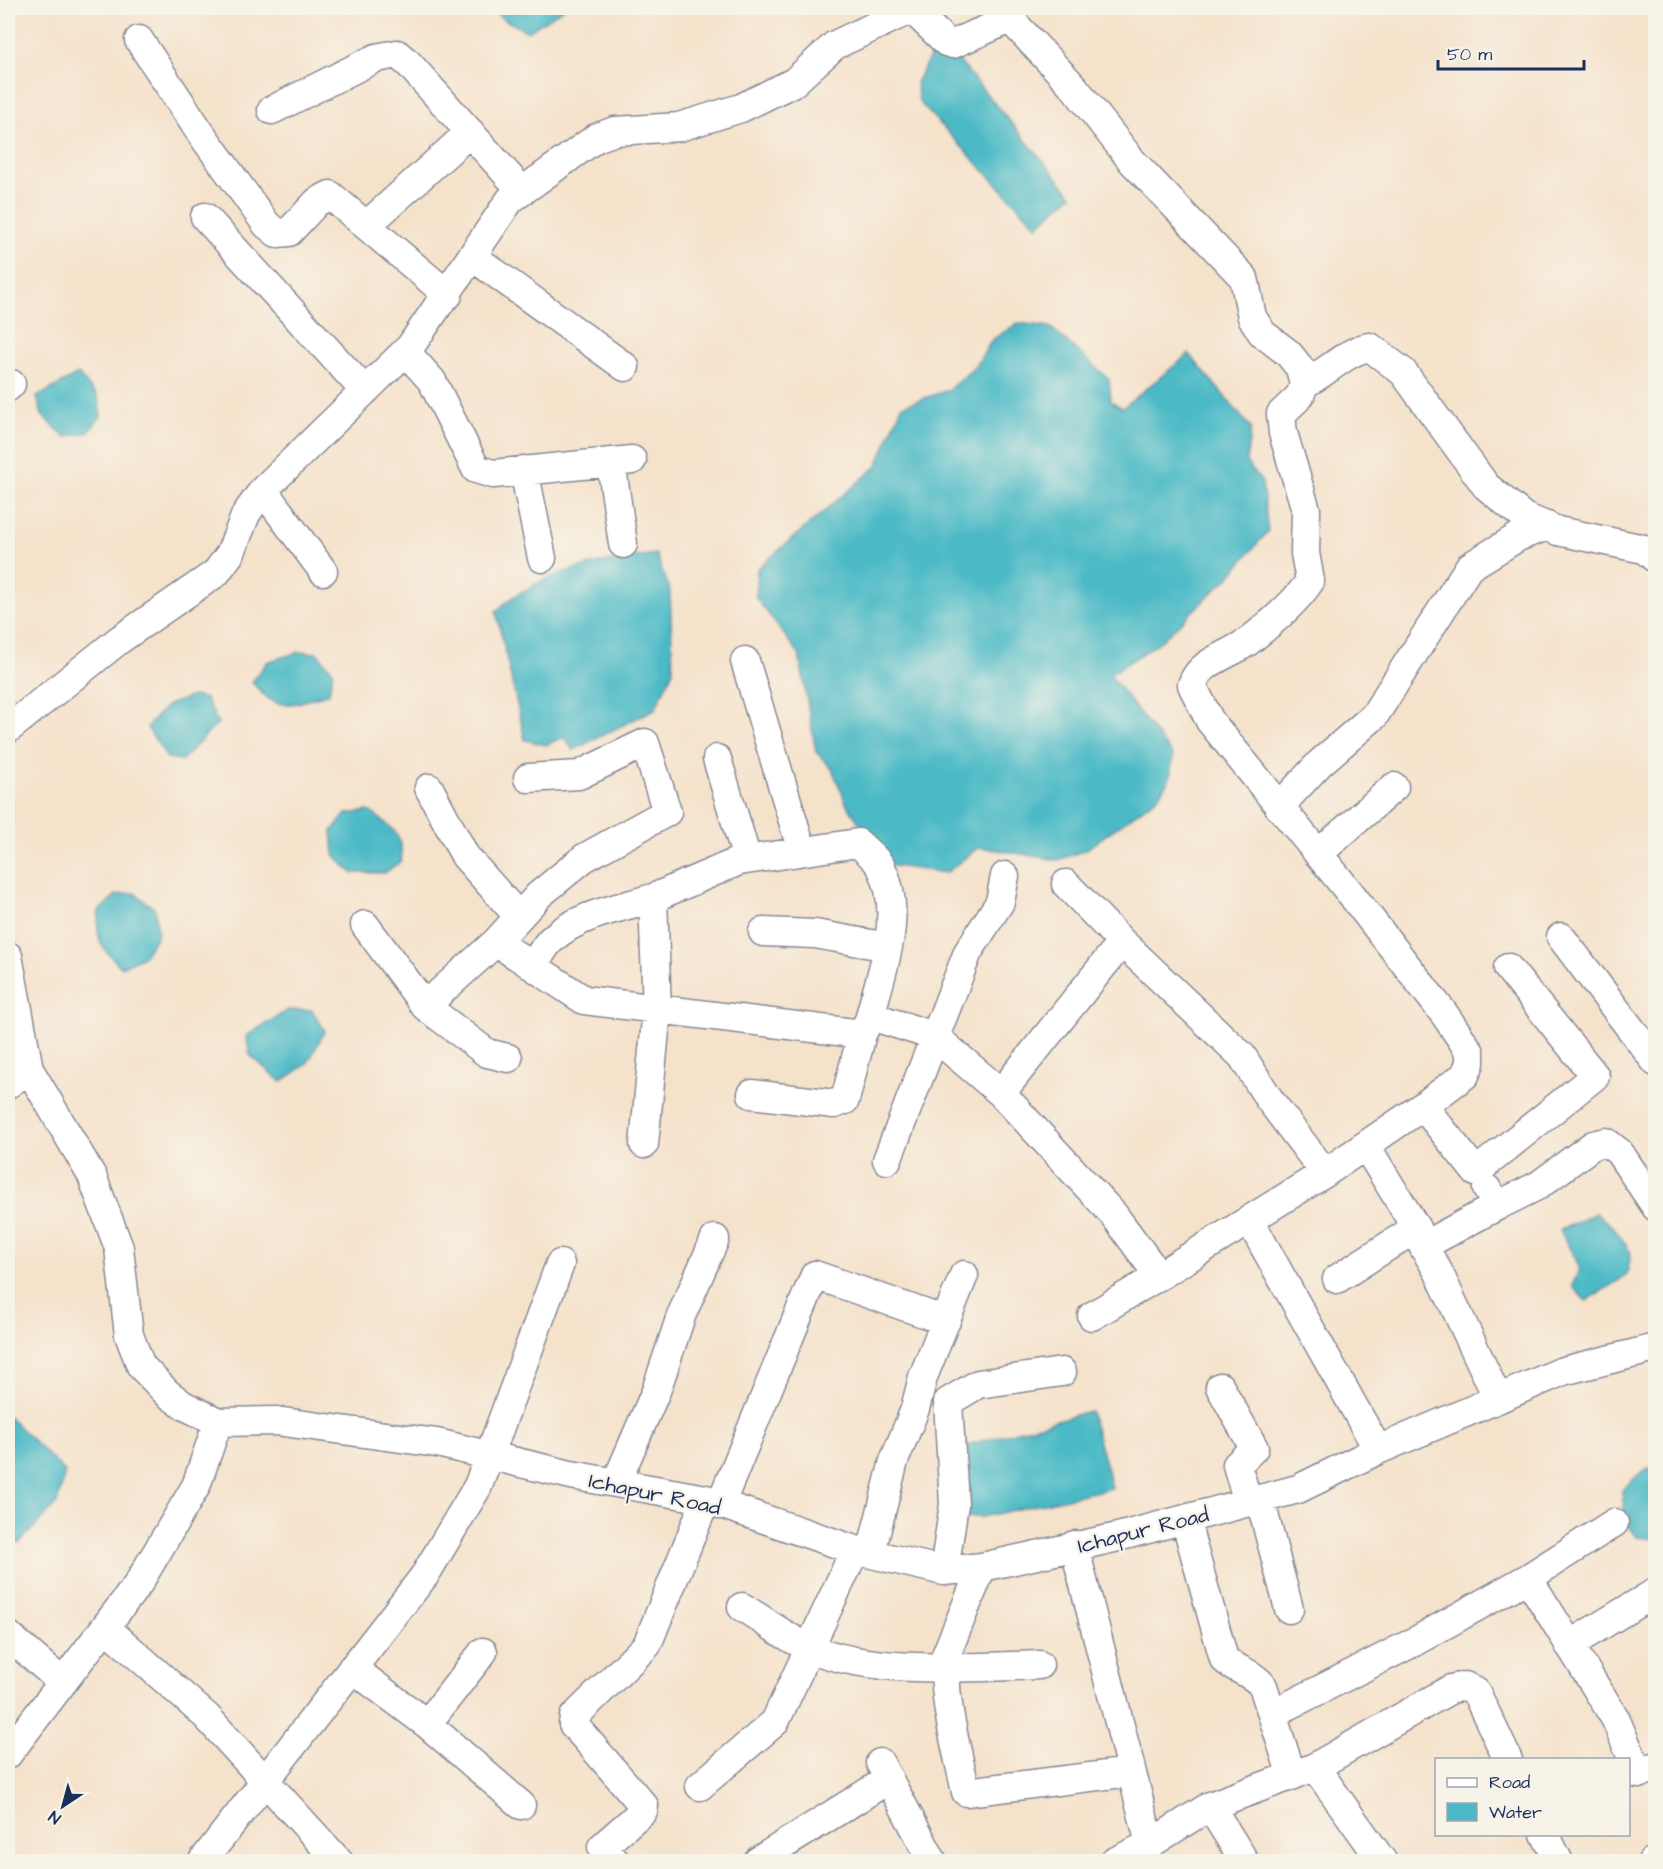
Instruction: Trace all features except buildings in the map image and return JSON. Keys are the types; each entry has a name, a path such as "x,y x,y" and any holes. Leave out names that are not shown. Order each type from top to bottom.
{"street":[{"path":"8,729 119,640 216,573 230,554 246,514 262,490 406,352 448,295 510,200 596,138 615,131 679,127 741,108 794,82 835,45 895,14 907,11 917,14 946,42 953,44 1010,19 1074,87 1132,161 1244,278 1252,317 1262,333 1287,353 1300,368 1304,384 1300,396 1281,414 1283,433 1306,510 1305,553 1310,581 1302,593 1249,641 1199,670 1192,685 1210,721 1445,1015 1470,1052 1470,1063 1465,1075 1366,1146 1250,1221 1092,1316"},
{"path":"140,40 207,141 267,225 277,234 289,232 317,202 330,195 448,295"},
{"path":"272,110 376,58 397,54 409,64 522,191"},
{"path":"367,225 470,132"},
{"path":"204,217 365,391"},
{"path":"473,257 625,368"},
{"path":"1304,384 1323,375 1359,348 1370,347 1403,372 1486,486 1524,517 1548,526 1644,549 1656,559"},
{"path":"406,352 432,381 476,469 492,474 622,461 623,544"},
{"path":"524,470 542,558"},
{"path":"262,490 323,571"},
{"path":"1279,807 1320,763 1374,716 1469,567 1518,537 1548,526"},
{"path":"745,661 802,851"},
{"path":"425,1006 496,942 539,895 584,858 667,812 645,743 579,775 528,778"},
{"path":"717,759 747,859"},
{"path":"1318,854 1394,787"},
{"path":"429,788 465,855 519,917"},
{"path":"533,966 550,940 563,930 588,919 653,898 712,870 747,859 858,843 880,866 892,910 888,946 845,1100 834,1104 752,1094"},
{"path":"887,1160 968,952 1000,902 1005,876"},
{"path":"1066,884 1122,942 1242,1056 1269,1099 1325,1173"},
{"path":"644,1144 657,1010 653,898"},
{"path":"365,925 425,1006 487,1053 508,1058"},
{"path":"763,932 814,934 888,946"},
{"path":"1561,937 1656,1062"},
{"path":"496,942 584,1000 657,1010 866,1025 934,1036 1001,1093 1114,1215 1159,1276"},
{"path":"1001,1093 1122,942"},
{"name":"Ichapur Road","path":"8,956 18,1076 92,1176 119,1248 129,1335 141,1366 166,1393 183,1405 218,1422 276,1421 437,1443 616,1484 713,1502 863,1551 944,1571 982,1567 1114,1538 1298,1489 1378,1450 1563,1371 1618,1355 1656,1348"},
{"path":"1476,1172 1595,1076 1508,968"},
{"path":"1423,1106 1476,1172 1497,1206"},
{"path":"1337,1279 1419,1237 1497,1206 1539,1185 1593,1145 1606,1142 1619,1152 1656,1206"},
{"path":"1366,1146 1438,1271 1498,1399"},
{"path":"1250,1221 1378,1450"},
{"path":"616,1484 656,1391 681,1316 715,1239"},
{"path":"202,1862 425,1575 478,1486 560,1264"},
{"path":"616,1862 602,1847 643,1811 644,1806 573,1724 574,1718 647,1645 814,1275 946,1321"},
{"path":"700,1786 775,1722 810,1648 863,1551 894,1461 964,1275"},
{"path":"944,1571 954,1504 948,1402 978,1384 1062,1372"},
{"path":"1220,1387 1254,1448 1237,1465 1254,1501 1289,1609"},
{"path":"8,1754 138,1584 196,1486 218,1422"},
{"path":"1185,1519 1224,1659 1236,1670 1255,1676 1263,1686 1272,1714 1304,1772 1383,1862"},
{"path":"1272,1714 1414,1642 1528,1578 1614,1523"},
{"path":"1074,1545 1131,1772 1131,1855"},
{"path":"982,1567 946,1655 945,1667 966,1792 1131,1772"},
{"path":"1528,1578 1615,1718 1641,1774"},
{"path":"1569,1645 1656,1592"},
{"path":"742,1607 810,1648 860,1662 945,1667 1039,1665"},
{"path":"105,1627 207,1717 339,1862"},
{"path":"8,1635 62,1682"},
{"path":"428,1724 483,1652"},
{"path":"352,1668 428,1724 521,1804"},
{"path":"1131,1855 1210,1806 1304,1772 1451,1689 1465,1686 1476,1692 1485,1705 1507,1758"},
{"path":"758,1861 885,1771 933,1862"},
{"path":"1210,1806 1245,1862"},
{"path":"1546,1836 1559,1862"}],"water":[{"path":"489,8 564,8 528,32 505,20"},
{"path":"947,47 1072,195 1037,226 919,102 916,83 931,55"},
{"path":"1018,323 1050,327 1109,379 1111,401 1122,408 1189,354 1251,428 1246,462 1262,482 1268,531 1229,577 1161,641 1110,675 1173,756 1170,778 1157,798 1085,850 1058,860 979,847 946,873 888,865 847,805 832,769 816,752 799,654 756,598 757,569 877,466 902,406 948,390 976,366 992,340"},
{"path":"78,374 98,397 101,416 89,432 65,437 42,415 37,397"},
{"path":"656,554 670,591 673,671 655,709 573,750 564,737 546,745 525,740 496,611 514,597 551,577 592,565"},
{"path":"299,652 317,653 333,671 329,693 296,703 278,703 270,700 252,682 267,662"},
{"path":"192,696 206,699 218,723 182,760 167,758 147,727 166,706"},
{"path":"369,811 389,826 398,837 402,851 401,861 385,873 352,873 334,855 332,831 346,814"},
{"path":"134,893 155,909 158,934 144,956 121,967 108,954 101,942 98,929 99,911 116,895"},
{"path":"288,1010 312,1010 325,1031 307,1064 281,1082 250,1055 246,1036"},
{"path":"1596,1213 1616,1230 1631,1253 1627,1275 1586,1301 1572,1286 1580,1268 1560,1230"},
{"path":"1090,1411 1112,1488 982,1517 962,1517 956,1448"},
{"path":"8,1416 65,1472 57,1503 20,1542 8,1546"},
{"path":"1655,1465 1655,1539 1637,1537 1625,1521 1622,1490 1639,1474"}]}
